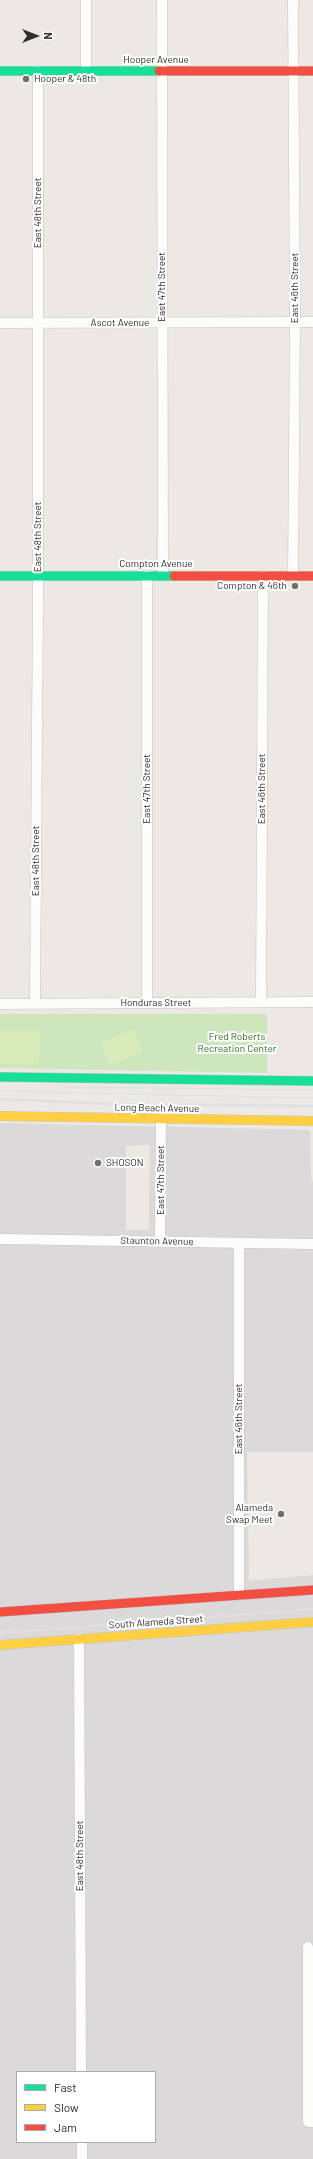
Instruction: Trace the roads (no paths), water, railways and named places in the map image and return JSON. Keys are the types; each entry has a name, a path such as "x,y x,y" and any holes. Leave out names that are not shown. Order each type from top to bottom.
{"street":[{"path":"86,0 86,71"},
{"name":"East 47th Street","path":"162,0 163,575"},
{"name":"East 46th Street","path":"293,0 295,322 293,576"},
{"name":"Hooper Avenue","path":"0,71 313,71"},
{"name":"East 48th Street","path":"35,1003 38,576 38,71"},
{"name":"Ascot Avenue","path":"0,323 313,322"},
{"name":"East 47th Street","path":"147,1003 148,575"},
{"name":"Compton Avenue","path":"0,576 313,576"},
{"name":"East 46th Street","path":"261,1002 263,576"},
{"name":"Honduras Street","path":"0,1004 313,1002"},
{"path":"0,1077 313,1081"},
{"name":"Long Beach Avenue","path":"0,1116 313,1122"},
{"name":"East 47th Street","path":"160,1242 161,1119"},
{"name":"Staunton Avenue","path":"0,1239 313,1244"},
{"name":"East 46th Street","path":"239,1243 239,1595"},
{"path":"0,1612 313,1590"},
{"name":"South Alameda Street","path":"0,1645 313,1622"},
{"name":"East 48th Street","path":"79,1639 81,2071"},
{"path":"308,1947 310,2122"},
{"path":"82,2143 82,2159"}],"tram line":[{"path":"63,1087 313,1090"},
{"path":"0,1091 313,1098"}],"railway":[{"path":"0,1099 111,1104 313,1106"},
{"path":"0,1633 313,1609"}],"place":[{"name":"Hooper & 48th","path":"26,79"},
{"name":"Compton & 46th","path":"295,586"},
{"name":"SHOSON","path":"98,1163"},
{"name":"Alameda Swap Meet","path":"281,1514"}],"park label":[{"name":"Fred Roberts Recreation Center","path":"237,1042"}]}
